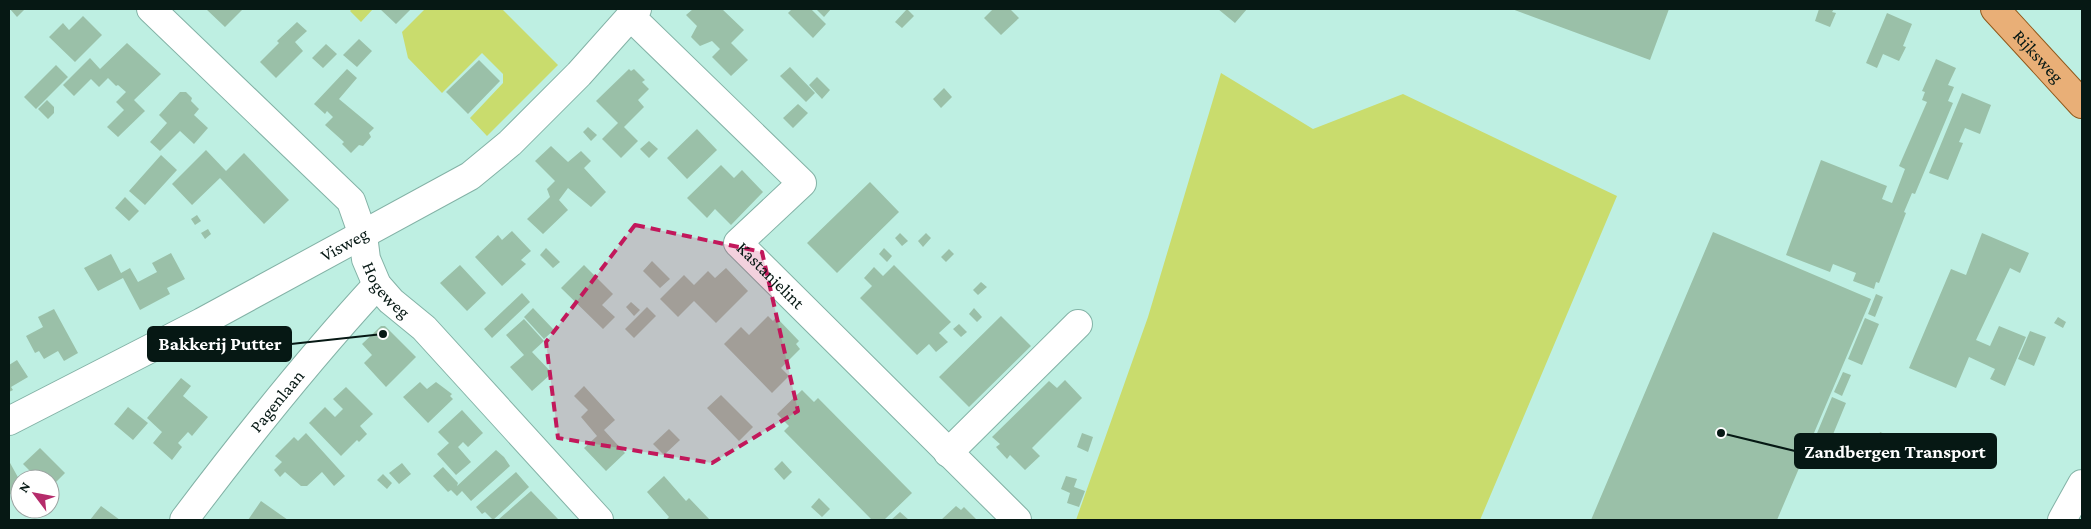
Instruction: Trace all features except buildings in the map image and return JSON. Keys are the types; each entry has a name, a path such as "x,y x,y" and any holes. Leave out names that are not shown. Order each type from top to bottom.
{"main road":[{"name":"Rijksweg","path":"1995,9 2082,104"}],"street":[{"name":"Hogeweg","path":"151,9 351,201 363,235 366,259 377,285 391,301 413,317 431,334 598,520"},
{"name":"Visweg","path":"9,422 202,322 440,193 485,165 510,143 579,74 634,13"},
{"name":"Kastanjelint","path":"634,13 802,183 738,243 1017,520"},
{"name":"Pagenlaan","path":"184,520 246,436 336,329 377,285"},
{"path":"948,453 1078,324"},
{"path":"2062,520 2082,484"}],"highlighted area":[{"path":"635,225 762,252 798,411 712,463 558,438 546,342"}],"green space":[{"path":"352,9 373,9 361,22 350,11"},
{"path":"425,9 502,9 558,65 487,136 470,118 503,83 503,74 482,53 442,93 408,58 402,32"},
{"path":"1221,73 1313,129 1403,94 1617,196 1480,520 1076,520 1148,317"}],"place":[{"name":"Bakkerij Putter","path":"383,334"},
{"name":"Zandbergen Transport","path":"1721,433"}]}
